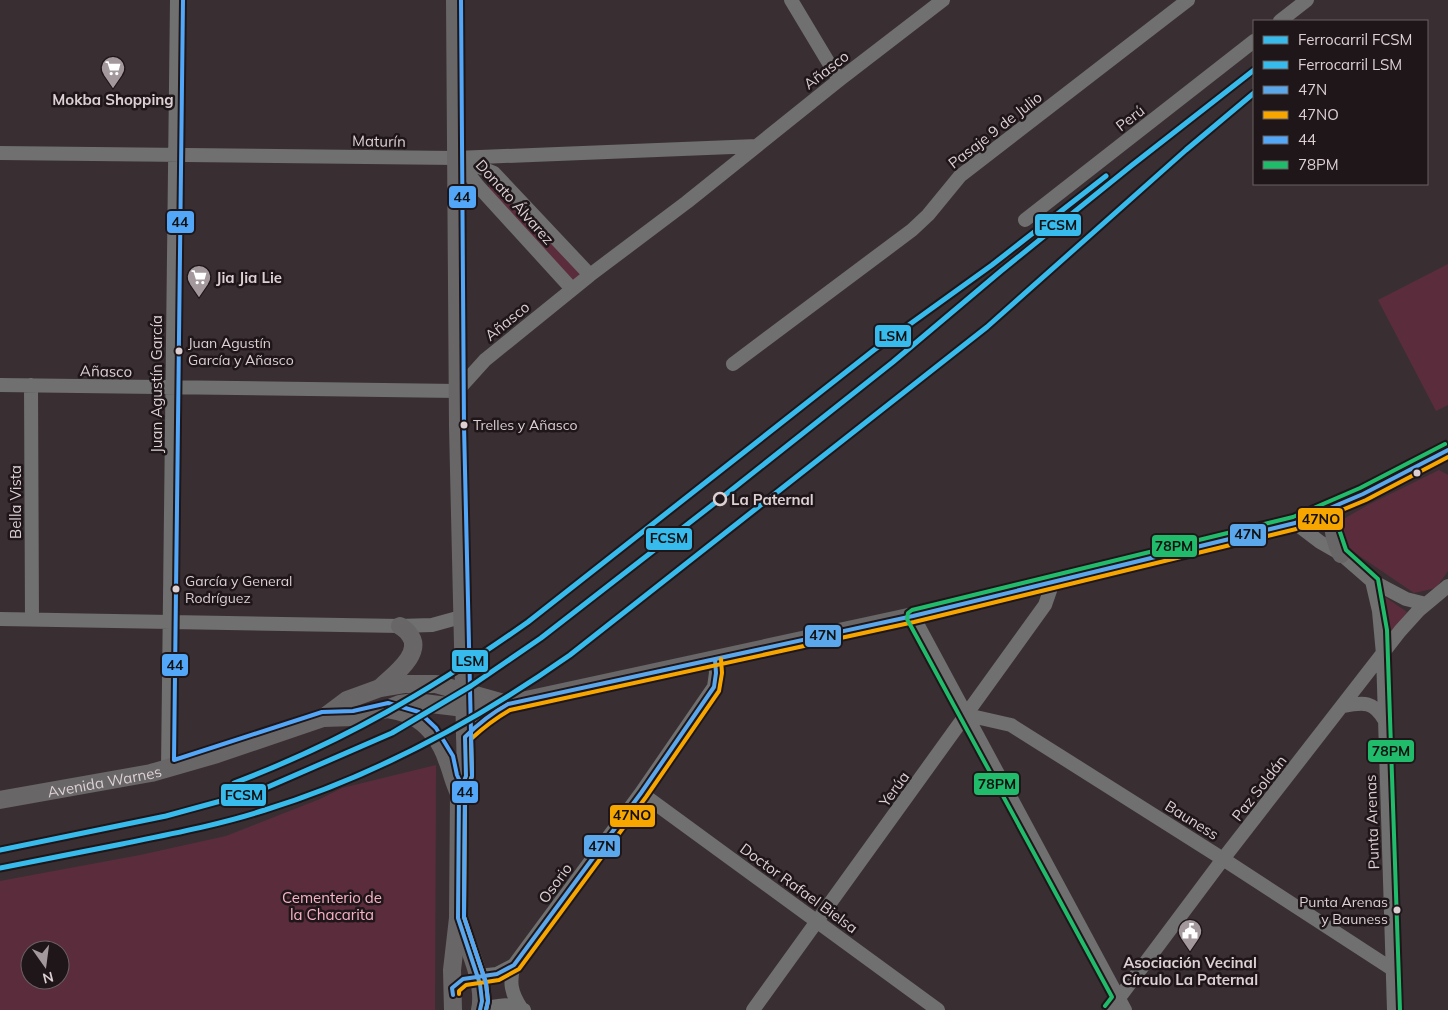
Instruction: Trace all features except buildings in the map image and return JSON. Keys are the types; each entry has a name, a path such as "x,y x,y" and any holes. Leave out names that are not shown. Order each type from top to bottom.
{"main road":[{"path":"455,0 457,391 466,776 460,793 458,918 453,949 452,988 455,1009"},
{"name":"Avenida Warnes","path":"0,800 168,769 323,718 354,717 400,704 415,702 464,700 508,704 913,616 1295,523 1333,508 1448,450"},
{"path":"1333,508 1332,527 1341,554"},
{"path":"380,688 412,655 414,647 412,639 409,633 400,626"},
{"name":"Avenida Warnes","path":"323,718 347,700 380,688 420,683 436,684 464,700"},
{"path":"465,737 484,718 508,704"},
{"path":"386,709 416,718 431,732 447,758 451,777 460,793"},
{"path":"458,918 482,992 480,1010"},
{"path":"452,988 464,979 478,976"}],"street":[{"name":"Juan Agustín García","path":"168,769 176,0"},
{"path":"790,0 839,80"},
{"name":"Añasco","path":"0,385 457,391 485,360 572,289 687,202 942,0"},
{"name":"Pasaje 9 de Julio","path":"734,364 912,230 928,215 960,176 1188,0"},
{"path":"1281,20 1307,0"},
{"name":"Perú","path":"1025,220 1253,42"},
{"name":"Maturín","path":"0,153 456,158 757,146"},
{"name":"Donato Álvarez","path":"456,158 494,173 590,275"},
{"name":"Donato Álvarez","path":"456,158 478,186 572,289"},
{"name":"Bella Vista","path":"31,385 32,619"},
{"path":"1295,523 1341,554 1372,581 1406,600 1426,604"},
{"name":"Punta Arenas","path":"1372,581 1383,654 1394,1010"},
{"name":"Yerúa","path":"753,1010 1045,605 1053,582"},
{"name":"Paz Soldán","path":"1110,1010 1122,1004 1223,859 1400,631 1418,610 1446,590"},
{"path":"0,619 400,626 432,625 461,616"},
{"path":"913,616 1122,1004"},
{"name":"Osorio","path":"514,965 642,793 714,687 716,673 714,659"},
{"path":"1343,706 1357,703 1369,704 1379,710 1385,721"},
{"name":"Bauness","path":"967,715 1011,725 1392,969"},
{"name":"Doctor Rafael Bielsa","path":"642,793 938,1010"},
{"path":"478,976 497,974 514,965"},
{"path":"514,965 510,986 513,997 522,1009"},
{"path":"480,1010 508,1005 522,1009"}],"green space":[{"path":"496,181 590,275 572,289 487,191 489,186"},
{"path":"1448,264 1448,405 1436,411 1378,300"},
{"path":"1439,470 1448,475 1448,571 1436,588 1414,593 1345,546 1340,521"},
{"path":"1382,595 1407,612 1388,637"},
{"name":"Cementerio de la Chacarita","path":"436,765 435,1010 0,1010 0,881 140,855 226,836 320,799 342,788"}],"rail line":[{"name":"FCSM","path":"0,850 166,816 261,790 392,733 471,686 541,638 720,499 893,362 1001,271 1131,166 1253,71"},
{"name":"LSM","path":"0,868 194,829 265,810 346,781 385,763 424,744 498,702 570,655 987,327 1186,150 1253,94"},
{"name":"LSM","path":"234,783 313,750 350,732 422,692 528,622 874,350 992,265 1106,176"}],"transit line":[{"name":"44","path":"183,0 174,760 322,712 353,711 388,703 419,712 436,728 453,756 457,775 465,792 464,917 486,983 488,1001 486,1010"},
{"name":"44","path":"461,0 464,426 472,776 468,789"},
{"name":"78PM","path":"1105,1006 1112,997 907,619 908,613 912,610 1293,517 1360,488 1445,444"},
{"name":"47N","path":"480,1010 482,1001 480,984 458,918 459,793 466,776 465,737 485,719 508,704 913,616 1295,523 1363,494 1448,450"},
{"name":"47NO","path":"486,1010 488,1001 486,983 464,917 465,794 472,776 471,739 490,723 510,710 914,622 1296,529 1366,500 1448,457"},
{"name":"78PM","path":"1339,508 1338,526 1346,550 1378,579 1387,630 1400,1010"},
{"name":"47N","path":"453,995 452,988 463,979 497,974 514,965 641,793 714,687 715,659"},
{"name":"47NO","path":"459,994 459,991 466,985 499,980 519,969 646,797 719,691 722,673 721,659"}],"place":[{"name":"Mokba Shopping","path":"113,89"},
{"name":"Jia Jia Lie","path":"199,298"},
{"name":"Juan Agustín García y Añasco","path":"179,351"},
{"name":"Trelles y Añasco","path":"464,425"},
{"name":"La Paternal","path":"720,499"},
{"name":"García y General Rodríguez","path":"176,589"},
{"name":"Punta Arenas y Bauness","path":"1397,910"},
{"name":"Asociación Vecinal Círculo La Paternal","path":"1190,952"}]}
